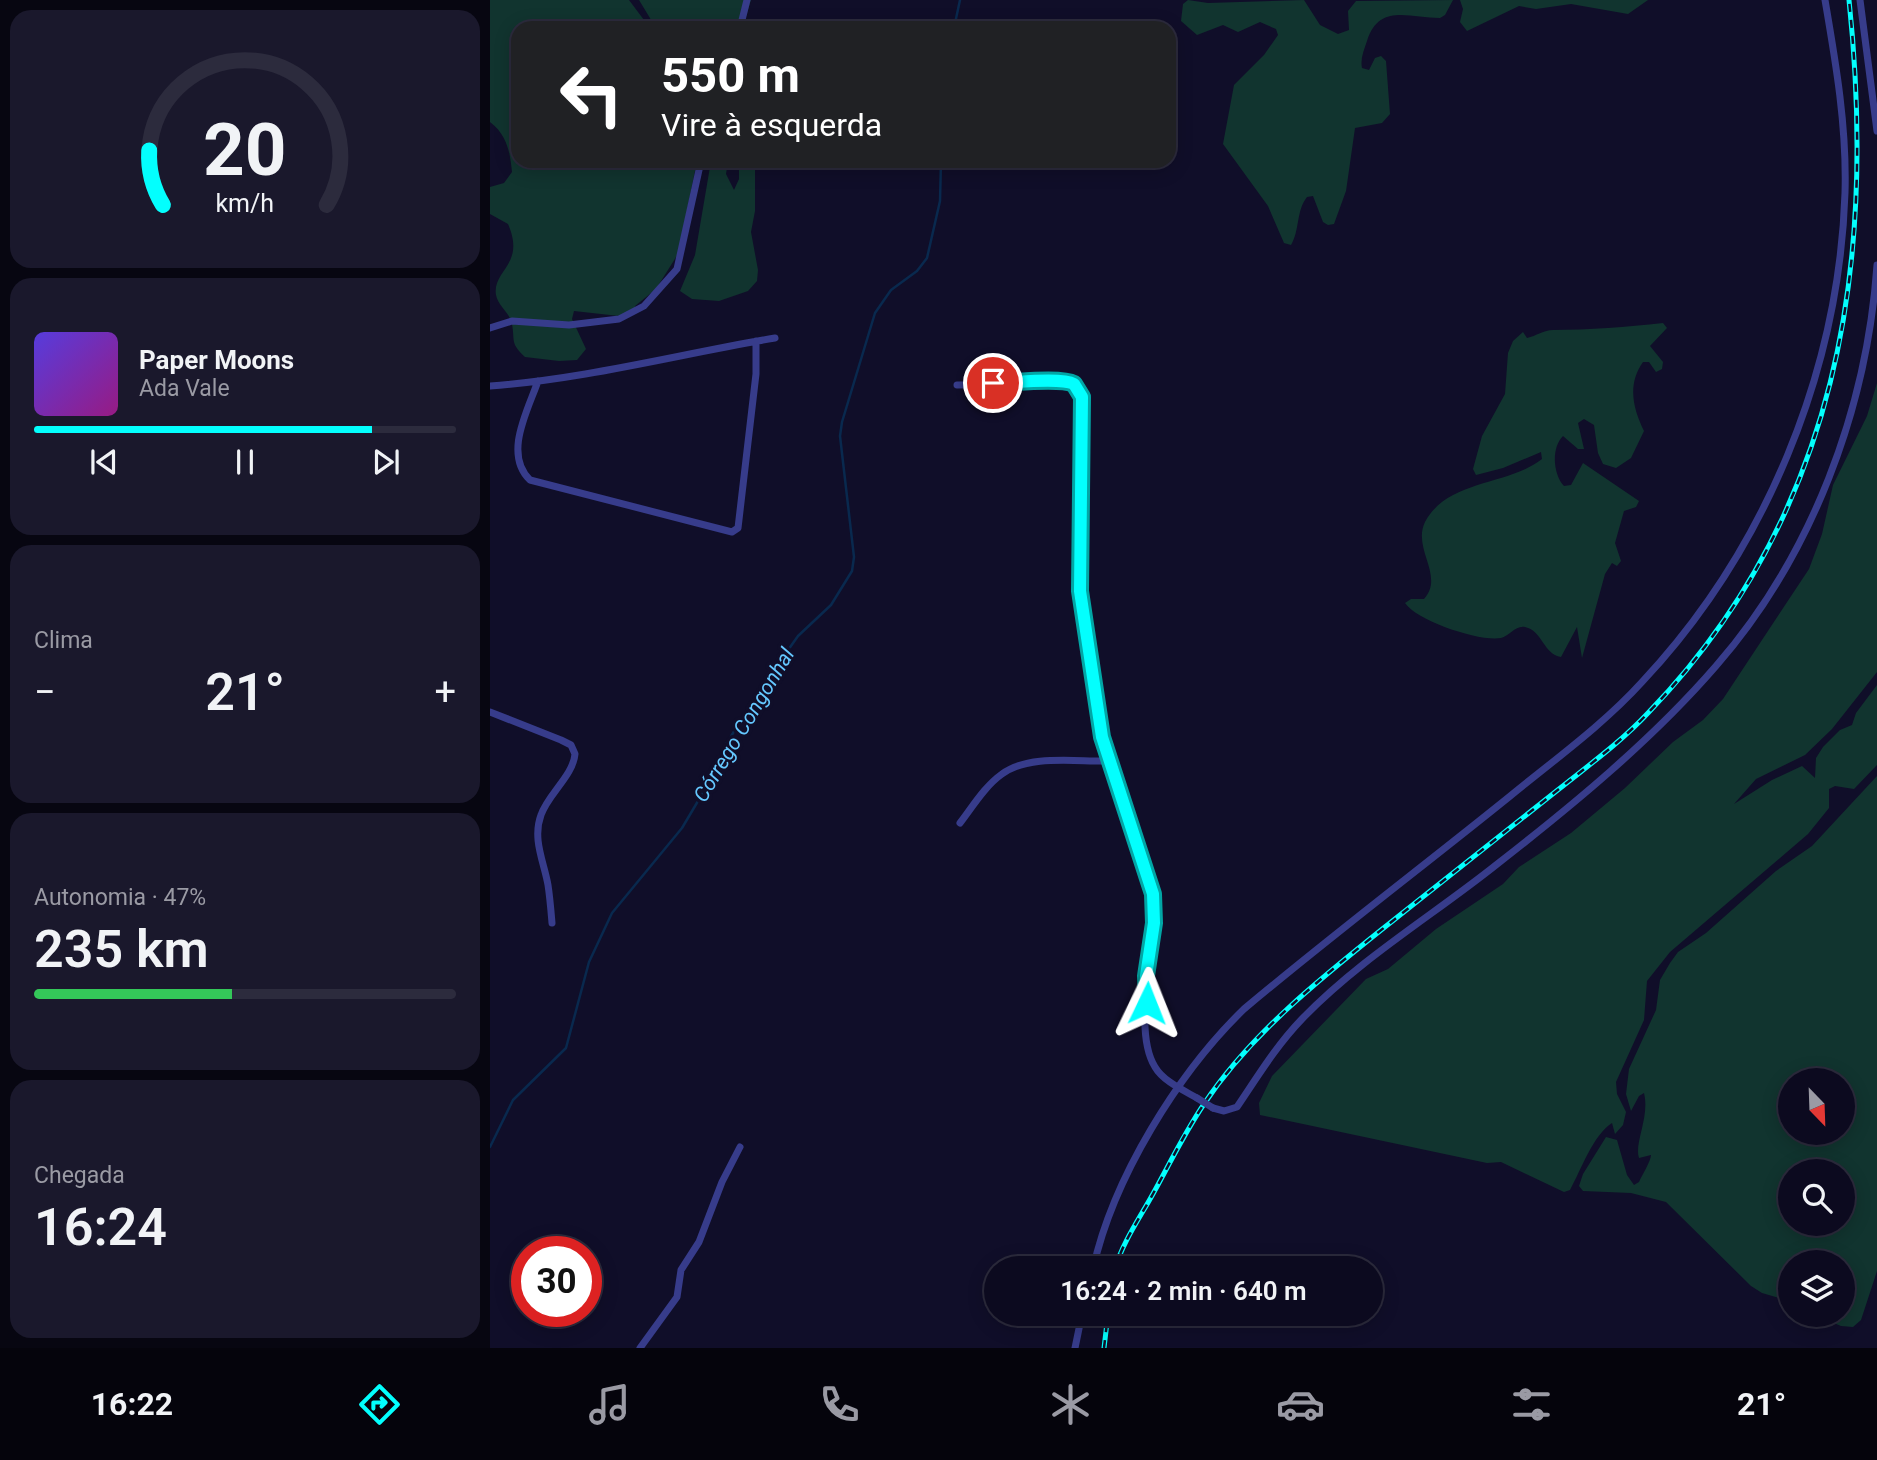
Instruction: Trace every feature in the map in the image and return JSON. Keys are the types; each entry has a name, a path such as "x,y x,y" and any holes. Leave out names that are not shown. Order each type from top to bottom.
{"street":[{"path":"742,21 747,0"},
{"path":"1097,1256 1106,1224 1123,1186 1177,1086 1244,1009 1560,756 1640,685 1675,645 1734,558 1768,501 1803,417 1832,308 1845,194 1839,82 1825,0"},
{"path":"1860,0 1877,131"},
{"path":"490,328 512,321 569,325 619,319 644,306 677,269 699,168"},
{"path":"957,385 1033,384 1061,379 1074,384 1081,392 1080,591 1109,761 1153,894 1154,923 1146,976 1150,1056 1160,1074 1213,1108 1224,1111 1237,1107 1265,1062 1303,1018 1398,937 1494,867 1633,749 1716,666 1762,607 1801,539 1832,471 1854,402 1874,318 1877,265"},
{"path":"490,386 612,370 705,349 775,338"},
{"path":"538,381 517,451 519,463 530,480 732,533 738,528 756,374 756,341"},
{"path":"490,712 561,740 571,745 575,754 570,767 547,801 538,824 538,848 549,887 552,923"},
{"path":"960,823 991,782 1005,772 1040,762 1109,761"},
{"path":"640,1348 677,1297 681,1270 694,1252 722,1182 740,1147"},
{"path":"1075,1348 1080,1326"}],"green space":[{"path":"490,0 629,0 645,21 511,21 511,165 507,144 490,122"},
{"path":"639,0 751,0 745,21 652,21"},
{"path":"1188,0 1208,3 1304,0 1320,25 1338,34 1349,30 1348,11 1356,1 1453,0 1445,15 1440,18 1396,15 1379,21 1372,29 1363,54 1362,68 1369,70 1375,58 1381,56 1386,61 1390,114 1382,123 1355,128 1346,191 1334,224 1323,222 1313,196 1307,197 1301,208 1291,245 1284,243 1268,206 1223,144 1234,85 1264,55 1278,35 1276,29 1260,22 1238,32 1223,25 1197,35 1181,21 1183,4"},
{"path":"1460,0 1648,0 1628,14 1571,4 1536,9 1519,6 1467,31 1460,22 1463,9"},
{"path":"511,168 696,168 678,254 656,289 635,306 635,313 619,316 574,311 572,319 586,349 577,360 525,357 515,345 511,320 496,295 496,286 513,249 508,224 490,214 490,187 504,183 512,172"},
{"path":"710,168 727,168 726,174 734,190 739,179 739,168 755,168 755,211 751,232 758,270 757,281 748,291 719,301 692,299 680,291 695,255"},
{"path":"1663,323 1667,328 1650,346 1663,362 1662,369 1656,372 1649,362 1643,362 1635,379 1633,396 1644,431 1631,458 1616,468 1603,464 1598,453 1594,425 1584,419 1578,423 1584,449 1578,449 1563,436 1555,454 1556,468 1564,486 1571,485 1583,463 1639,501 1636,507 1624,511 1615,543 1621,561 1617,566 1612,563 1605,574 1582,658 1577,627 1561,657 1550,652 1536,633 1525,627 1501,638 1479,637 1435,623 1412,610 1405,603 1411,599 1424,599 1430,590 1430,572 1422,532 1425,522 1435,508 1463,490 1513,474 1542,459 1541,452 1503,468 1476,475 1473,469 1482,436 1505,394 1508,353 1513,341 1523,332 1527,338 1550,330"},
{"path":"1877,383 1877,672 1832,729 1805,755 1756,779 1734,804 1772,780 1802,766 1815,778 1816,758 1823,747 1840,730 1852,725 1856,713 1877,685 1877,765 1854,789 1835,786 1829,789 1829,808 1808,834 1670,952 1647,981 1644,1020 1616,1082 1617,1094 1626,1112 1623,1125 1615,1134 1612,1123 1599,1136 1570,1190 1564,1192 1501,1162 1487,1163 1260,1115 1259,1103 1272,1076 1366,979 1388,969 1436,929 1503,884 1519,867 1571,833 1625,788 1673,742 1703,720 1723,699 1809,569 1822,534 1833,485 1867,416"},
{"path":"1877,776 1877,1271 1861,1320 1855,1325 1855,1250 1778,1250 1778,1298 1762,1293 1751,1286 1666,1202 1631,1193 1583,1191 1579,1186 1583,1174 1606,1137 1617,1140 1627,1175 1634,1185 1639,1182 1651,1155 1639,1158 1638,1152 1645,1111 1644,1093 1639,1096 1631,1111 1626,1094 1629,1069 1656,1010 1660,980 1678,952 1706,933 1776,871 1812,846"}],"waterway":[{"name":"Córrego Congonhal","path":"956,21 960,0"},
{"name":"Córrego Congonhal","path":"490,1147 513,1100 566,1048 589,962 612,913 682,828 720,764 723,749 762,687 798,636 831,605 852,571 854,557 840,436 842,422 875,313 891,290 917,271 927,258 940,201 941,168"}],"railway":[{"path":"1119,1256 1190,1125 1246,1051 1294,1002 1320,980 1638,723 1712,637 1764,556 1802,471 1830,382 1848,291 1856,196 1856,99 1849,0"},
{"path":"1104,1348 1107,1326"}],"route":[{"path":"993,383 1033,384 1061,379 1068,380 1081,392 1080,591 1089,635 1102,737 1153,894 1154,923 1146,976 1147,1003"}]}
